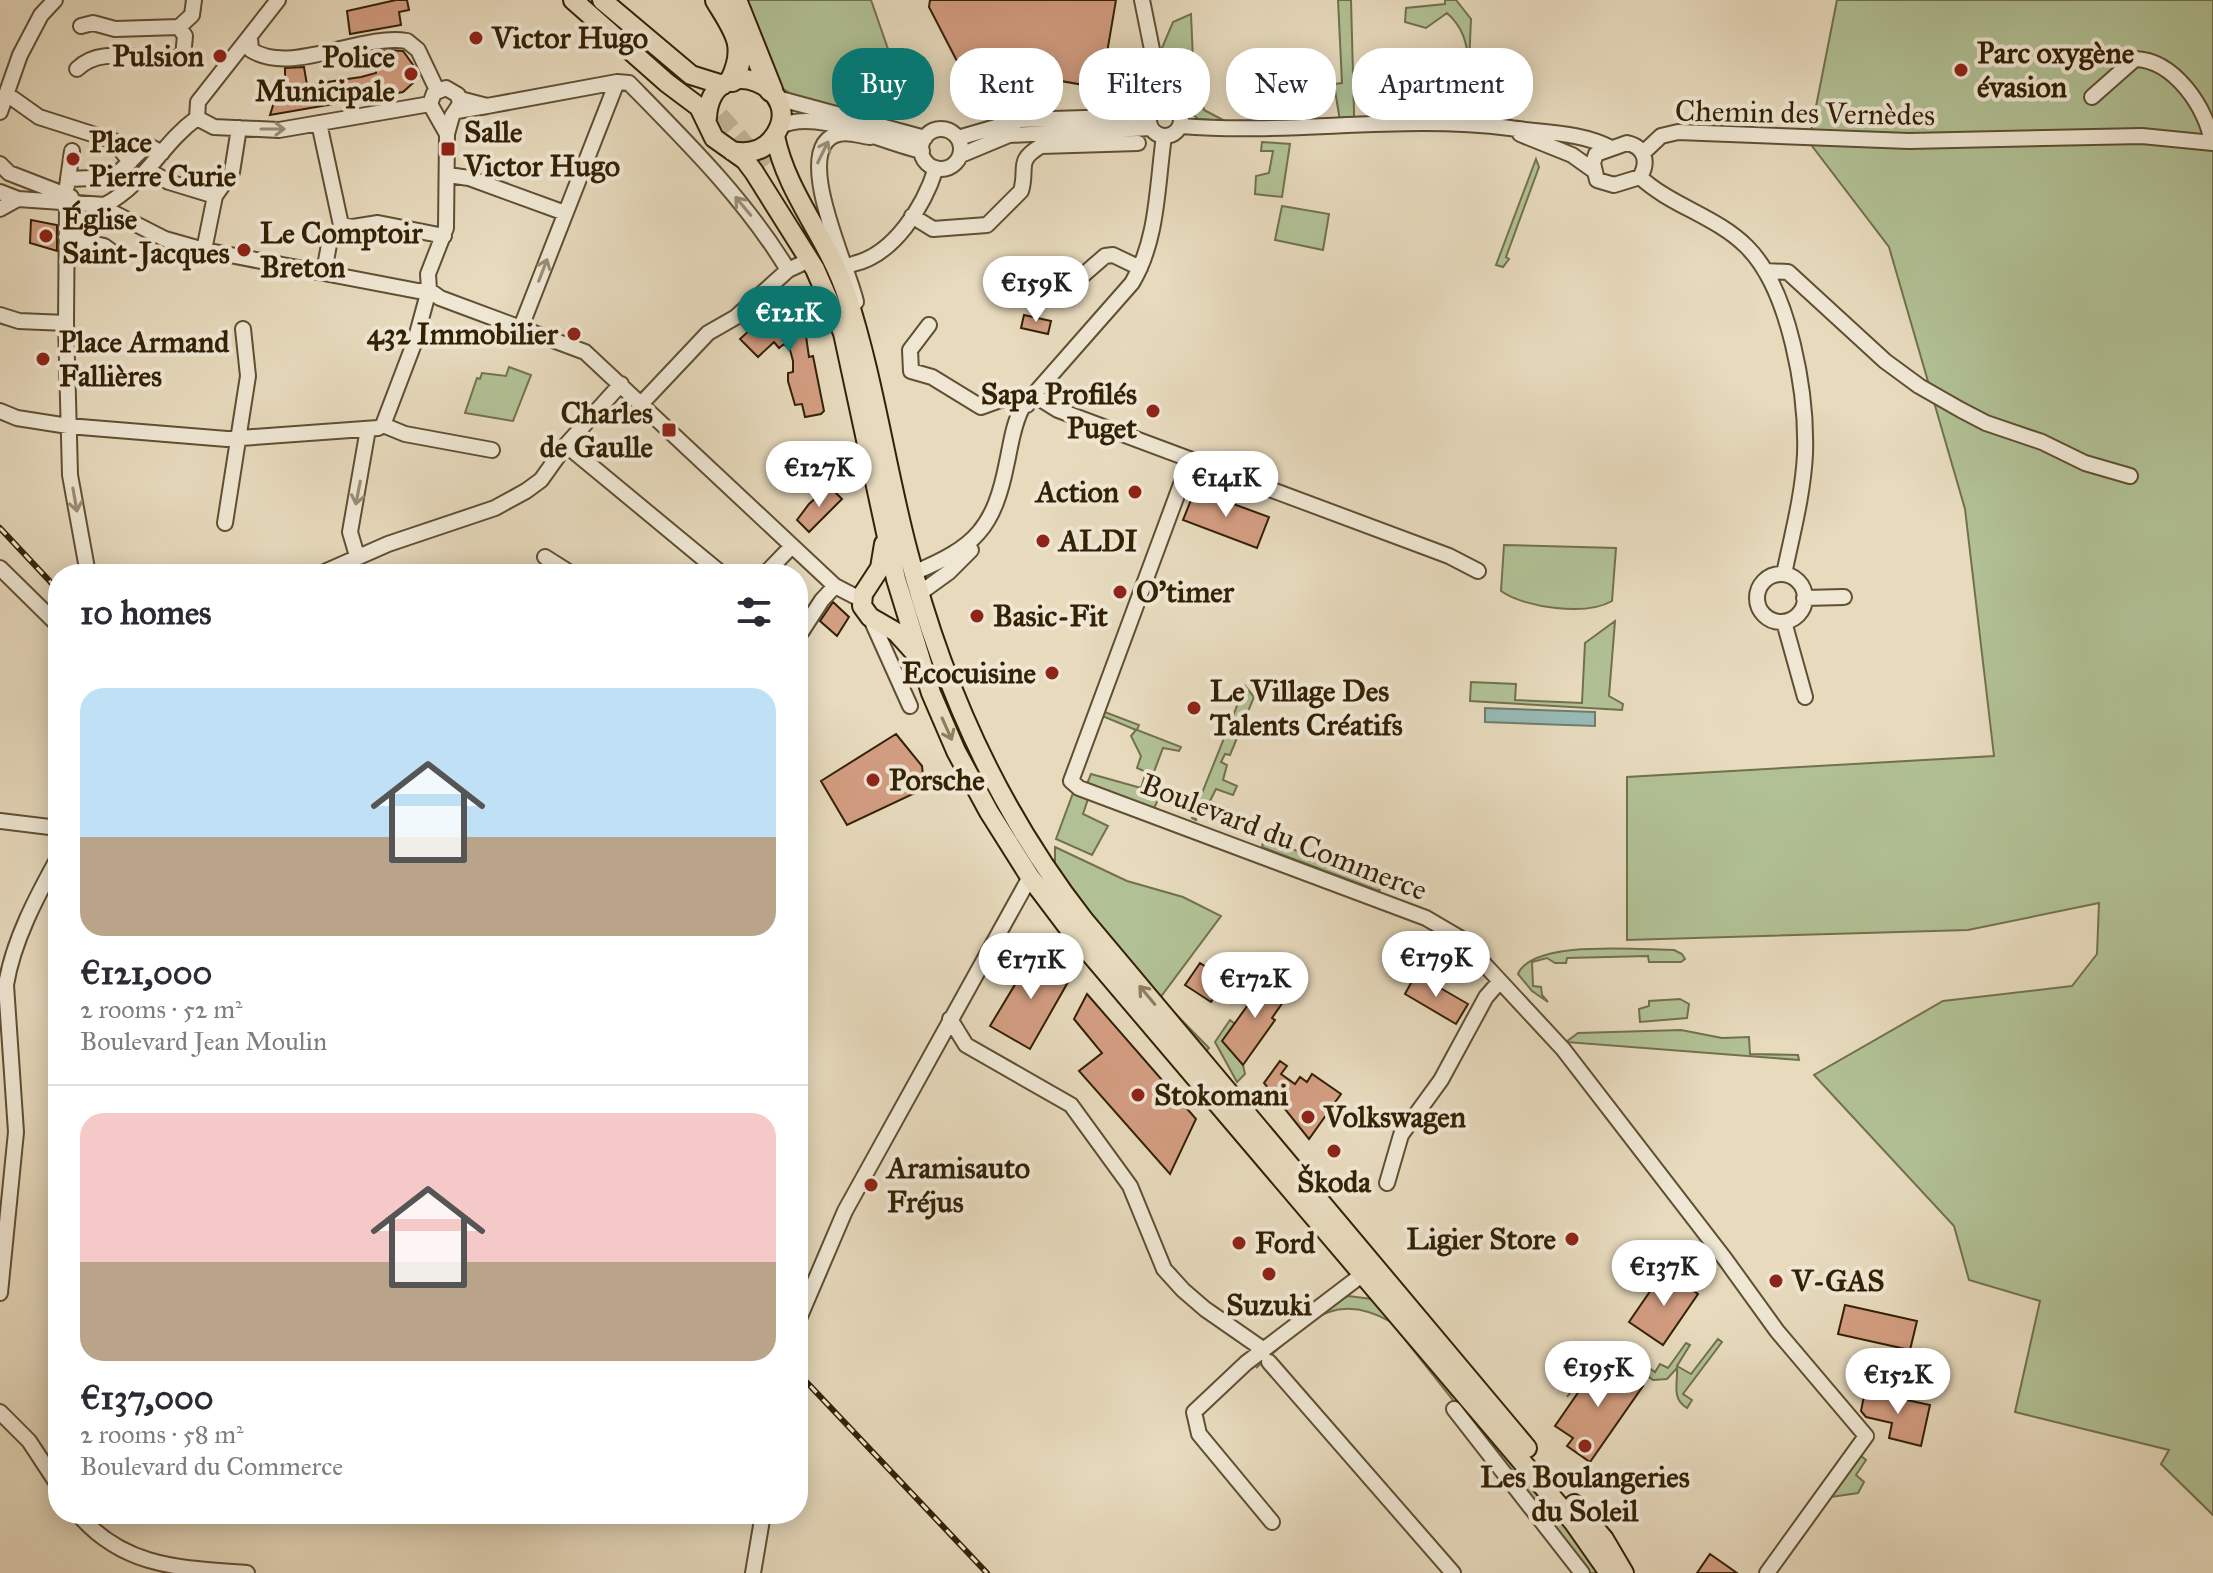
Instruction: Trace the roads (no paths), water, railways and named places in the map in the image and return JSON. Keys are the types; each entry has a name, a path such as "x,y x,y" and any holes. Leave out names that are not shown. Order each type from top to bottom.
{"highway":[{"path":"717,0 737,33 741,47 739,67 728,82"},
{"path":"735,0 774,94"}],"main road":[{"path":"573,0 667,83 699,107 707,118 714,138 754,172 796,237 836,315 853,376 885,532 905,576 920,593 947,675 975,743 1025,837 1053,880 1604,1539 1624,1573"},
{"path":"586,0 702,95"},
{"path":"602,0 691,75 728,82 753,79 774,94 781,107 777,132 785,175 840,274 857,334 905,576 903,604 918,657 956,751 989,812 1030,877 1070,930 1574,1523 1609,1573"},
{"path":"707,118 710,99 728,82"},
{"path":"732,151 751,152 768,144 777,132"},
{"path":"765,167 822,257 857,334"},
{"path":"869,606 880,568 885,532"},
{"path":"869,606 905,576"},
{"path":"869,606 903,604 920,593"},
{"path":"869,606 918,657"}],"street":[{"path":"0,112 20,55 41,15 55,0"},
{"path":"81,26 93,23 115,29 179,27 192,15 194,0"},
{"path":"105,205 149,171 162,153 197,118 198,102 247,47 278,0"},
{"path":"1142,0 1152,48"},
{"path":"77,69 87,58 101,55 170,60 183,56 185,36 179,27"},
{"path":"247,47 279,59 358,45 407,41 418,50 446,106 448,217 444,236 428,274 429,290 415,341 376,427 350,532 357,556"},
{"path":"2092,97 2135,59 2145,59 2170,73 2186,87 2205,117 2212,143"},
{"path":"197,118 214,127 279,130 446,106 487,106 617,82 629,83 687,140 795,267 736,317 708,333 641,404"},
{"path":"521,327 617,82"},
{"path":"774,94 923,144"},
{"path":"8,95 39,117 114,141 130,162"},
{"path":"777,132 790,122 805,120 870,137"},
{"path":"857,334 853,285 828,216 817,164 823,146 839,134 923,144 940,129 958,138 1020,120 1150,122 1164,136"},
{"path":"1180,120 1181,126"},
{"path":"923,144 926,162 936,168 948,168 961,155 1009,135 1150,122"},
{"path":"1181,126 1313,129 1459,122 1562,134 1611,148"},
{"path":"319,123 333,179 337,219 341,225 353,227 378,223 444,236"},
{"path":"1164,136 1174,134 1181,126"},
{"path":"204,250 215,196 232,172 239,128"},
{"path":"1509,128 1572,155 1593,170"},
{"name":"Chemin des Vernèdes","path":"1643,153 1661,136 1678,132 1922,141 2142,136 2212,143"},
{"path":"905,576 960,550 988,522 1000,497 1022,408 1132,283 1150,240 1164,136"},
{"path":"958,138 961,155"},
{"path":"912,216 933,229 987,225 1021,191 1023,161 1041,146 1138,143"},
{"path":"1627,143 1639,147 1643,153 1645,165 1640,177 1627,183 1609,185 1597,180 1593,170 1596,154 1627,143"},
{"path":"69,179 114,177 147,145 162,153"},
{"path":"72,151 69,179 71,200 66,237 68,426 70,475 86,564"},
{"path":"0,164 9,173 71,200"},
{"path":"853,264 864,261 883,248 912,216 936,168"},
{"path":"149,171 169,182 215,196"},
{"path":"448,175 469,178 565,213"},
{"path":"1640,177 1663,195 1728,232 1747,247 1778,295 1803,415 1805,454 1784,574"},
{"path":"0,192 18,199 71,200 105,205 112,212 165,239 204,250 418,291 429,290 440,298 585,352 835,586 869,606 910,706"},
{"path":"0,209 18,199"},
{"path":"66,237 104,246 115,254"},
{"path":"324,272 330,239"},
{"path":"1045,299 1059,296 1105,256 1113,255 1140,268"},
{"path":"1765,271 1788,272 1885,361 1951,404 1986,423 2042,442 2085,463 2130,476"},
{"path":"0,315 19,321 66,323"},
{"path":"929,325 910,350 911,371 932,377 981,407 1006,398 1031,400 1449,556 1478,571"},
{"path":"225,523 248,376 243,329"},
{"path":"341,564 495,508 541,480 566,445 621,384"},
{"path":"920,593 949,572 991,528 1003,502 1031,400"},
{"path":"0,411 17,418 68,426 239,439 376,427 492,450"},
{"path":"566,445 710,564"},
{"name":"Boulevard du Commerce","path":"1190,460 1071,781 1079,788 1441,925 1460,938 1563,1049 1777,1331 1866,1436 1767,1573"},
{"path":"775,564 792,546"},
{"path":"545,557 556,564"},
{"path":"0,568 48,615"},
{"path":"1784,574 1797,581 1804,598 1798,615 1784,622 1762,614 1756,598 1768,577 1784,574"},
{"path":"808,622 835,586"},
{"path":"1804,598 1844,597"},
{"path":"1784,622 1805,697"},
{"path":"0,821 48,827"},
{"path":"0,1293 16,1132 6,985 8,971 48,877"},
{"path":"808,1298 845,1211 1030,877"},
{"path":"1387,1183 1401,1135 1441,1080 1486,997 1500,981"},
{"path":"950,1019 966,1045 1071,1105 1130,1186 1164,1269 1205,1309 1266,1356 1453,1573"},
{"path":"1272,1522 1199,1434 1194,1412 1363,1274"},
{"path":"1454,1409 1582,1573"},
{"path":"0,1412 29,1441 48,1470"},
{"path":"86,1524 96,1536 124,1552 163,1564 247,1573"},
{"path":"753,1573 761,1524"}],"water":[{"path":"1485,708 1595,712 1595,726 1485,722"}],"tunnel":[{"path":"702,95 765,167"}],"railway":[{"path":"0,528 48,579"},
{"path":"808,1384 987,1573"}],"place":[{"name":"Victor Hugo","path":"476,38"},
{"name":"Pulsion","path":"220,56"},
{"name":"Parc oxygène évasion","path":"1961,70"},
{"name":"Police Municipale","path":"411,74"},
{"name":"Salle Victor Hugo","path":"448,149"},
{"name":"Place Pierre Curie","path":"73,159"},
{"name":"Église Saint-Jacques","path":"46,236"},
{"name":"Le Comptoir Breton","path":"244,250"},
{"name":"432 Immobilier","path":"574,334"},
{"name":"Place Armand Fallières","path":"43,359"},
{"name":"Sapa Profilés Puget","path":"1153,411"},
{"name":"Charles de Gaulle","path":"669,430"},
{"name":"Action","path":"1135,492"},
{"name":"ALDI","path":"1043,541"},
{"name":"O'timer","path":"1120,592"},
{"name":"Basic-Fit","path":"977,616"},
{"name":"Ecocuisine","path":"1052,673"},
{"name":"Le Village Des Talents Créatifs","path":"1194,708"},
{"name":"Porsche","path":"873,780"},
{"name":"Stokomani","path":"1138,1095"},
{"name":"Volkswagen","path":"1308,1117"},
{"name":"Škoda","path":"1334,1151"},
{"name":"Aramisauto Fréjus","path":"871,1185"},
{"name":"Ligier Store","path":"1572,1239"},
{"name":"Ford","path":"1239,1243"},
{"name":"Suzuki","path":"1269,1274"},
{"name":"V-GAS","path":"1776,1281"},
{"name":"Les Boulangeries du Soleil","path":"1585,1446"}]}
